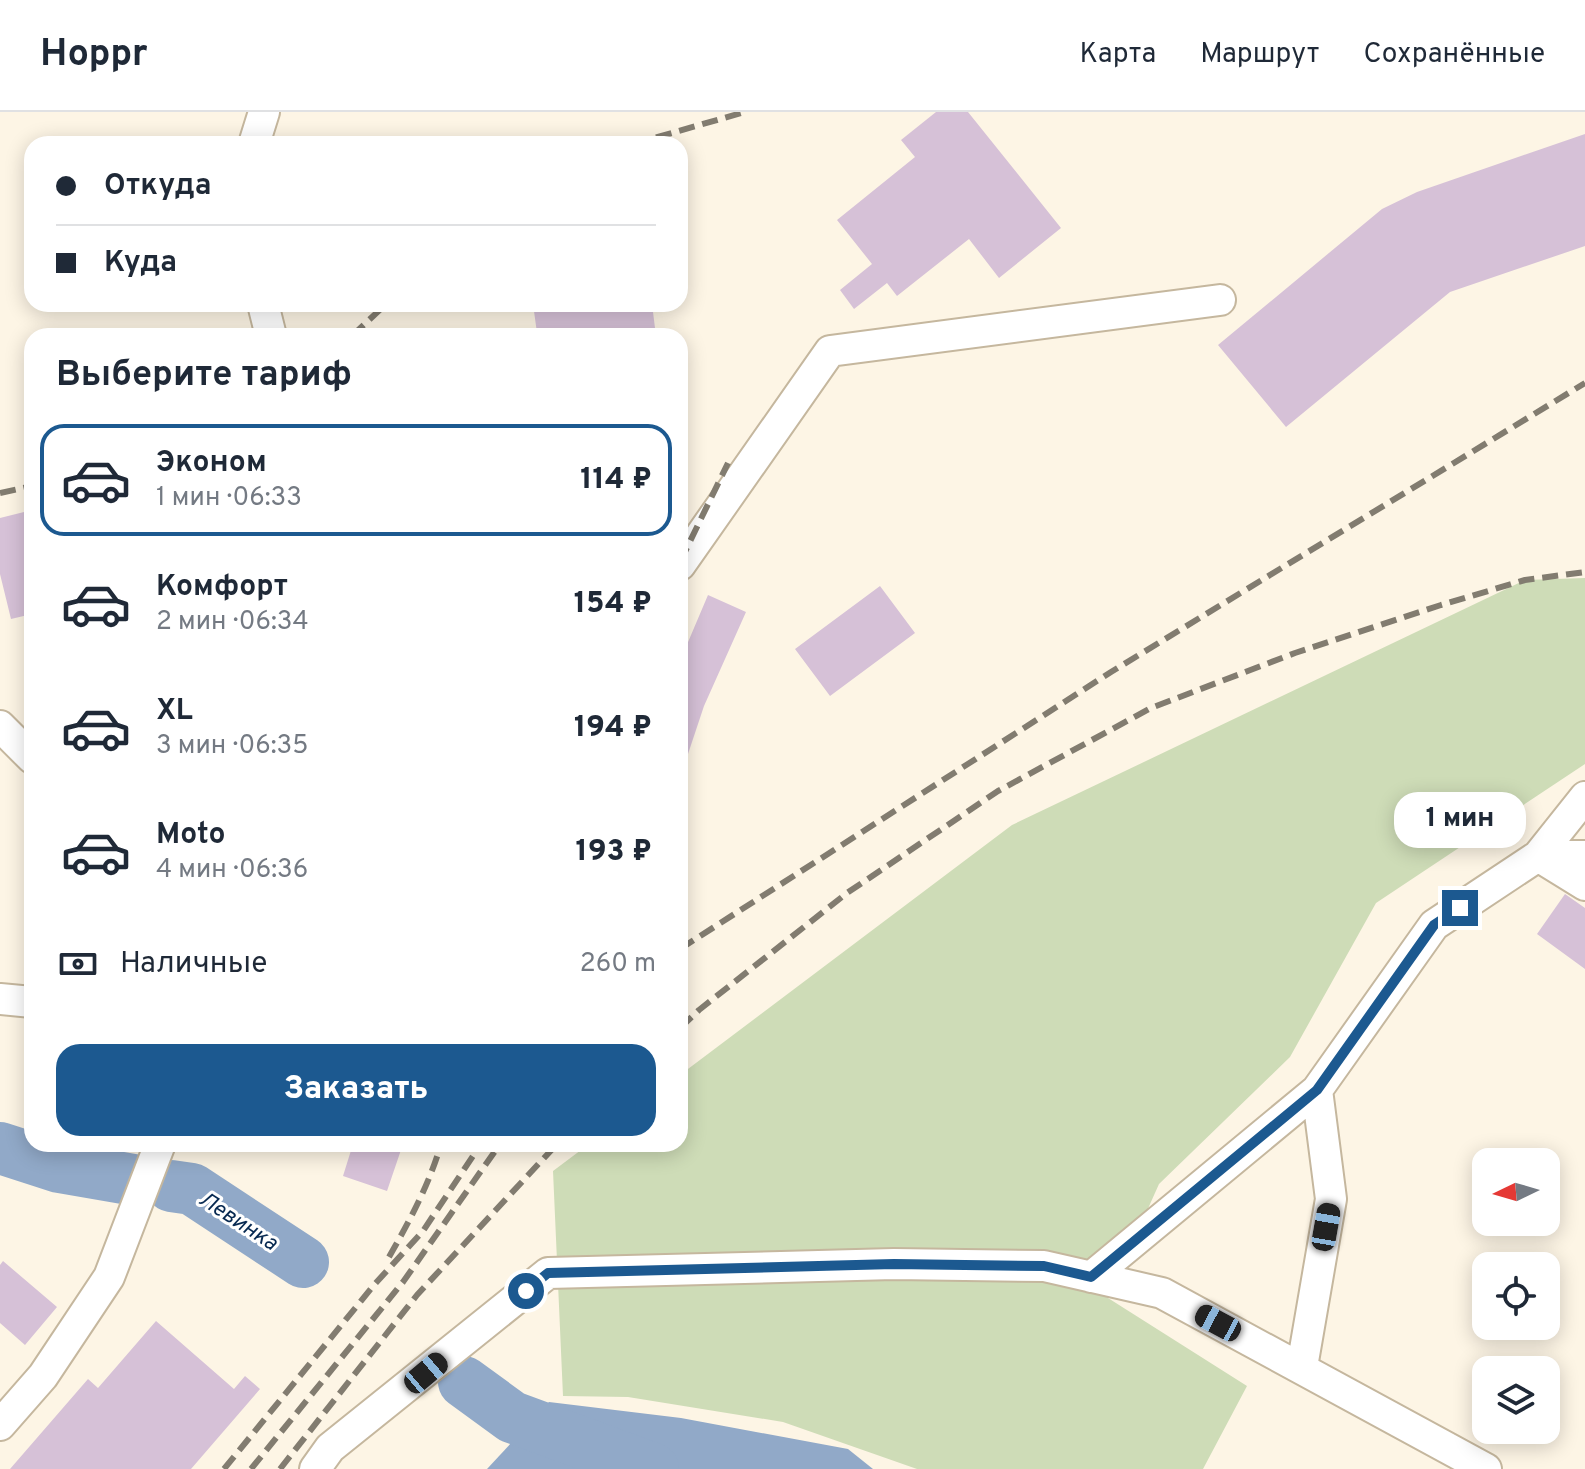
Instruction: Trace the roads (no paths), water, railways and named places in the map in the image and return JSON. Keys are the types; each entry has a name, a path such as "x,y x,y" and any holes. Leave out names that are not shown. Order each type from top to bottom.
{"lane":[{"path":"256,136 264,112"},
{"path":"688,554 830,351 1220,300"},
{"path":"0,726 24,750"},
{"path":"1091,1277 1317,1090 1434,925 1538,856 1585,797"},
{"path":"1538,856 1585,856"},
{"path":"1538,856 1585,885"},
{"path":"0,999 24,1001"},
{"path":"1302,1367 1331,1199 1317,1090"},
{"path":"0,1425 43,1376 109,1277 157,1152"},
{"path":"315,1469 330,1448 548,1273 894,1264 1044,1266 1162,1293 1486,1469"}],"water":[{"path":"549,1402 681,1418 848,1449 873,1469 487,1469"}],"waterway":[{"name":"Левинка","path":"0,1148 59,1167 140,1181"},
{"name":"Левинка","path":"171,1186 192,1189 303,1262"},
{"name":"Левинка","path":"464,1382 512,1417 653,1469"}],"railway":[{"path":"661,136 745,112"},
{"path":"360,328 378,312"},
{"path":"688,944 1111,672 1585,383"},
{"path":"688,546 728,463"},
{"path":"0,493 24,488"},
{"path":"688,1020 847,893 998,791 1151,708 1295,653 1441,605 1525,580 1585,572"},
{"path":"389,1257 412,1216 438,1152"},
{"path":"224,1469 374,1285 423,1231 476,1152"},
{"path":"251,1469 403,1282 494,1152"},
{"path":"280,1469 417,1295 550,1152"}]}
